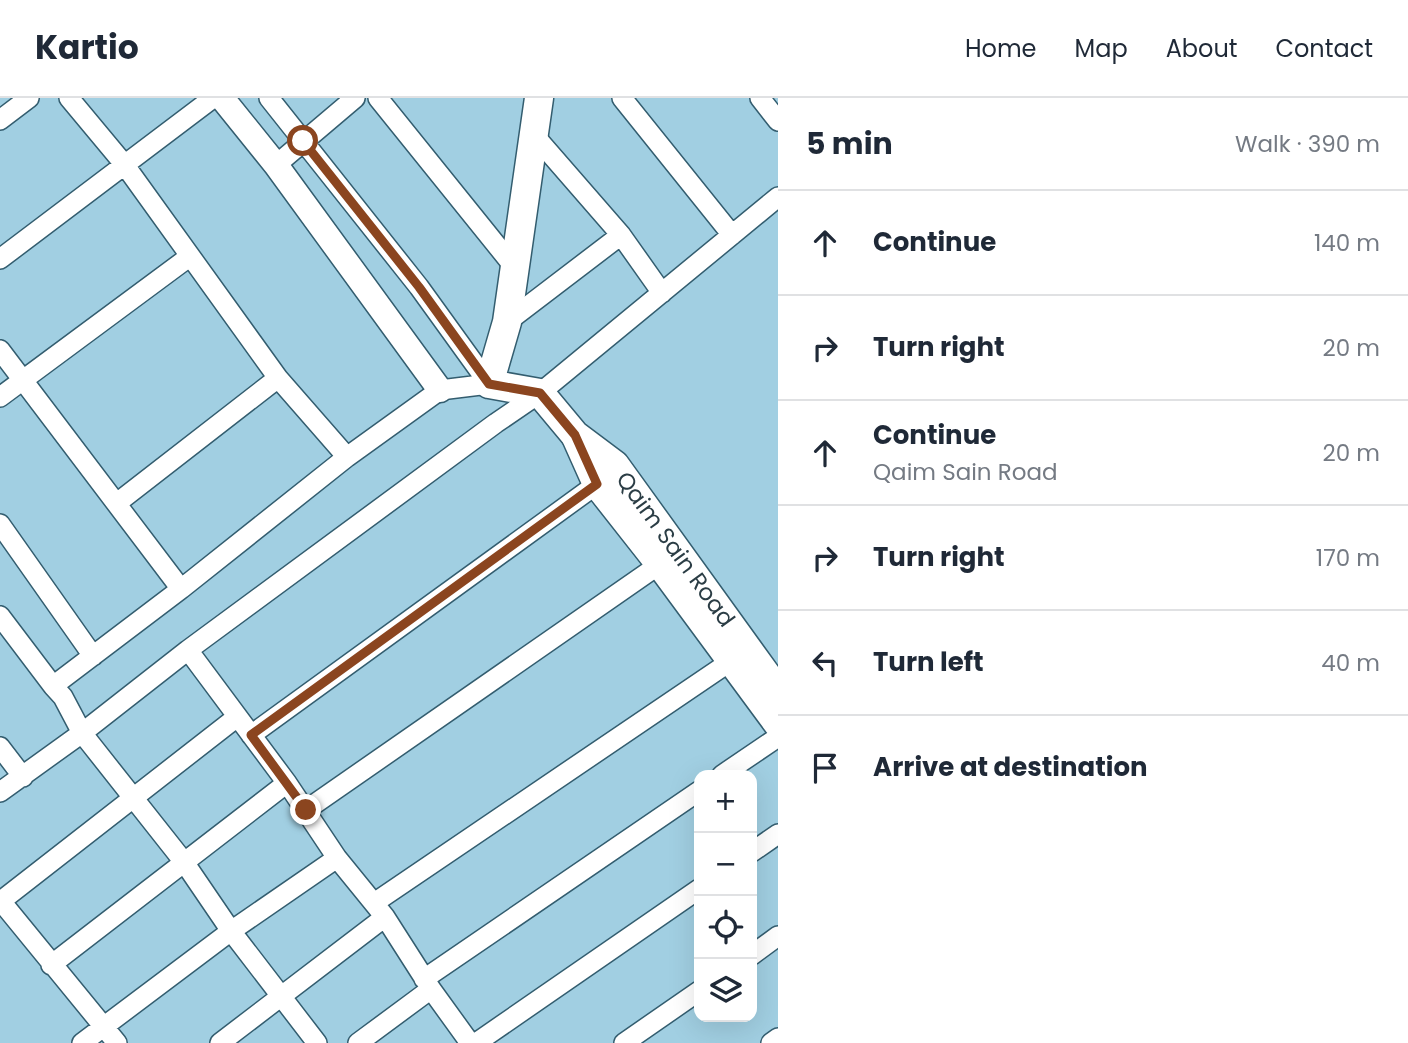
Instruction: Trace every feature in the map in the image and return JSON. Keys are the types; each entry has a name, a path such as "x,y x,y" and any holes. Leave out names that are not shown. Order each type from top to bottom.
{"main road":[{"path":"539,98 507,322 489,384 540,393 575,435"},
{"name":"Qaim Sain Road","path":"575,435 597,484 660,564 778,724"},
{"name":"Qaim Sain Road","path":"575,435 615,465 778,691"}],"street":[{"path":"0,120 29,98"},
{"path":"69,98 124,164 278,378 347,457"},
{"path":"0,259 213,98"},
{"path":"222,98 276,164 440,390"},
{"path":"53,686 181,589 347,457 440,390 489,384 419,287 269,98"},
{"path":"276,164 355,98"},
{"path":"378,98 515,268"},
{"path":"622,98 732,235"},
{"path":"760,98 778,121"},
{"path":"534,135 621,235 662,293"},
{"path":"0,792 82,733 187,650 540,393 778,197"},
{"path":"507,322 621,235"},
{"path":"0,397 189,257"},
{"path":"0,349 181,589"},
{"path":"117,503 278,378"},
{"path":"251,735 597,484"},
{"path":"0,524 93,656"},
{"path":"306,810 660,564"},
{"path":"0,615 63,697 82,733 184,862 231,931 317,1043"},
{"path":"187,650 287,783 337,858 380,910 428,984 473,1043 694,892"},
{"path":"220,1043 281,997 380,910 731,660"},
{"path":"117,1043 0,901 237,718"},
{"path":"729,770 778,737"},
{"path":"0,747 23,777"},
{"path":"51,965 287,783"},
{"path":"358,1043 428,984 694,795"},
{"path":"757,849 778,834"},
{"path":"82,1043 231,931 337,858"},
{"path":"757,951 778,936"},
{"path":"624,1043 694,994"},
{"path":"771,1043 778,1038"}],"route":[{"path":"303,141 419,287 489,384 540,393 575,435 597,484 251,735 306,810"}]}
